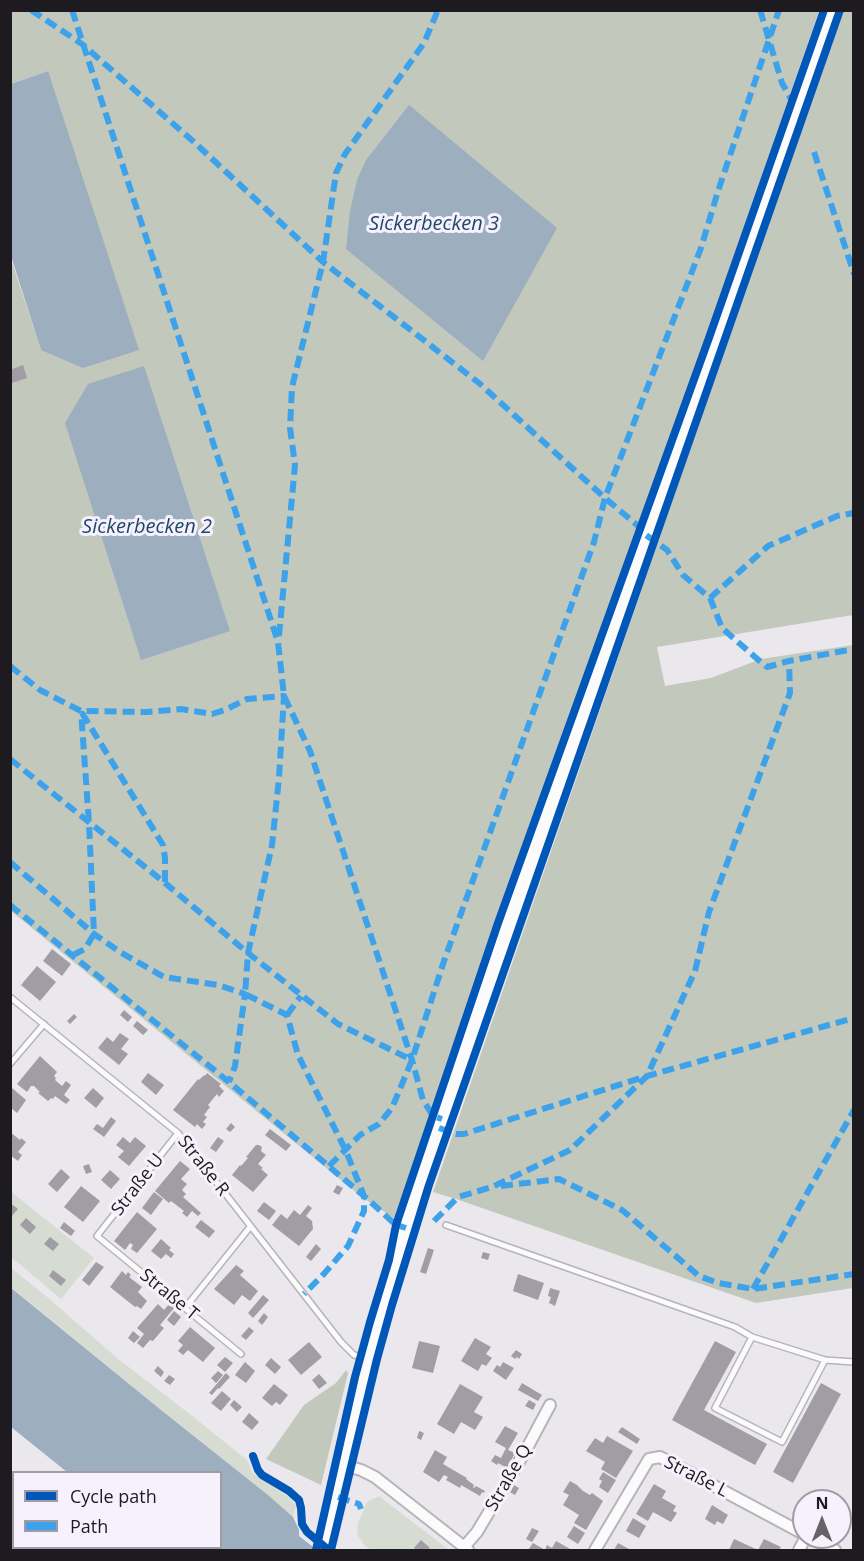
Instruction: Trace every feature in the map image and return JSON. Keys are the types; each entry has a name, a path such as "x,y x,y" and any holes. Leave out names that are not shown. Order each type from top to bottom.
{"main road":[{"path":"324,1551 384,1303 448,1100 831,10"}],"street":[{"name":"Straße Q","path":"466,1549 526,1450 550,1405"},
{"name":"Straße L","path":"595,1551 649,1459 660,1457 792,1528"},
{"path":"343,1465 375,1477 466,1549"}],"lane":[{"name":"Straße R","path":"10,997 178,1133 340,1342 354,1355 369,1358"},
{"path":"10,1064 44,1024"},
{"name":"Straße U","path":"97,1236 178,1133"},
{"path":"446,1226 735,1327 752,1337 825,1360 854,1362"},
{"path":"185,1308 250,1227"},
{"name":"Straße T","path":"97,1236 241,1354"},
{"path":"752,1337 715,1408 782,1442 825,1360"}],"path":[{"path":"798,133 801,122"},
{"path":"801,122 814,152"},
{"path":"666,550 768,546"}],"shaded area":[{"path":"11,11 819,11 646,509 394,1218 363,1198 11,911 10,256 41,350 48,71 11,84"},
{"path":"842,11 854,11 853,615 657,647 665,686 711,678 761,659 853,645 853,1288 756,1303 433,1192"},
{"path":"10,1191 94,1258 61,1299 11,1257"},
{"path":"10,1267 117,1358 247,1460 253,1473 291,1499 296,1506 293,1517 11,1287"},
{"path":"346,1370 348,1373 321,1485 266,1459 304,1405 336,1383"},
{"path":"379,1496 449,1550 371,1550 365,1546 358,1536 357,1528 367,1502"}],"water":[{"path":"48,71 139,350 83,368 41,350 11,256 11,84"},
{"name":"Sickerbecken 3","path":"409,105 557,228 483,361 346,249 350,211 357,180 366,160"},
{"name":"Sickerbecken 2","path":"144,366 230,631 141,660 65,423 88,384"},
{"path":"10,1287 268,1495 293,1517 299,1530 299,1536 317,1550 164,1550 162,1549 222,1549 222,1471 66,1471 11,1427"}],"building":[{"path":"23,365 27,378 12,383 10,370"},
{"path":"52,949 71,964 62,976 43,961"},
{"path":"37,966 56,982 40,1001 21,985"},
{"path":"124,1010 132,1017 128,1022 120,1015"},
{"path":"74,1014 77,1017 70,1024 67,1021"},
{"path":"137,1021 148,1030 143,1035 133,1026"},
{"path":"120,1033 129,1039 121,1049 128,1054 119,1065 98,1048 107,1037 113,1042"},
{"path":"40,1056 57,1072 54,1076 55,1080 62,1086 66,1081 71,1085 64,1095 70,1100 66,1104 55,1096 48,1101 38,1093 40,1092 34,1086 31,1086 27,1092 17,1084"},
{"path":"148,1073 164,1085 156,1095 141,1082"},
{"path":"207,1073 221,1084 219,1086 224,1091 219,1097 217,1094 208,1105 210,1107 204,1115 207,1117 203,1122 206,1124 202,1129 197,1124 195,1127 173,1110 198,1079"},
{"path":"12,1088 26,1100 17,1113 10,1107"},
{"path":"93,1088 104,1098 96,1108 84,1098"},
{"path":"111,1117 116,1121 104,1137 93,1129 97,1124 103,1128"},
{"path":"231,1123 235,1127 230,1132 226,1129"},
{"path":"270,1129 291,1145 286,1151 265,1135"},
{"path":"10,1132 26,1142 18,1152 22,1155 18,1161 10,1155"},
{"path":"123,1137 130,1143 135,1137 146,1146 129,1166 118,1157 124,1151 116,1145"},
{"path":"218,1137 224,1141 216,1152 210,1148"},
{"path":"256,1145 262,1147 261,1151 266,1155 258,1164 268,1175 253,1192 232,1175 248,1158 246,1157"},
{"path":"180,1161 190,1169 181,1179 187,1184 182,1190 186,1194 183,1197 201,1213 198,1216 192,1211 187,1217 182,1213 184,1211 171,1201 169,1203 155,1191"},
{"path":"89,1164 92,1172 86,1174 83,1166"},
{"path":"61,1169 70,1177 57,1192 48,1184"},
{"path":"110,1170 120,1179 111,1189 101,1180"},
{"path":"337,1185 343,1188 339,1195 333,1192"},
{"path":"81,1186 100,1201 83,1222 64,1207"},
{"path":"154,1192 163,1199 151,1215 142,1208"},
{"path":"264,1202 276,1211 269,1220 257,1211"},
{"path":"10,1203 18,1209 10,1218"},
{"path":"308,1205 312,1208 306,1216 312,1221 313,1229 299,1246 272,1225 281,1214 287,1219 294,1210 300,1215"},
{"path":"137,1212 157,1229 137,1253 131,1249 133,1245 130,1243 125,1250 114,1241"},
{"path":"26,1218 36,1227 30,1234 20,1225"},
{"path":"201,1220 215,1231 209,1238 195,1227"},
{"path":"64,1222 75,1231 71,1236 60,1228"},
{"path":"50,1237 59,1244 53,1251 44,1244"},
{"path":"161,1239 171,1248 169,1250 174,1254 171,1258 166,1254 161,1259 151,1251"},
{"path":"316,1244 321,1249 311,1261 306,1257"},
{"path":"428,1248 434,1250 426,1274 420,1272"},
{"path":"483,1252 490,1254 488,1260 481,1258"},
{"path":"96,1262 104,1267 89,1286 82,1280"},
{"path":"236,1265 244,1271 240,1275 258,1291 250,1301 242,1295 234,1305 214,1289"},
{"path":"53,1270 66,1280 61,1286 49,1276"},
{"path":"122,1271 126,1275 128,1272 131,1275 129,1277 142,1287 138,1292 147,1301 141,1309 135,1307 110,1287"},
{"path":"518,1274 544,1283 538,1300 513,1291"},
{"path":"550,1288 560,1291 555,1306 549,1303"},
{"path":"263,1295 269,1300 253,1318 248,1313"},
{"path":"170,1303 175,1307 160,1325 164,1328 153,1341 150,1340 143,1348 137,1343 144,1334 137,1328 158,1304 164,1310"},
{"path":"174,1311 181,1317 174,1326 167,1320"},
{"path":"264,1313 268,1317 262,1325 258,1321"},
{"path":"190,1327 215,1348 203,1362 188,1350 183,1355 178,1351 183,1345 178,1341"},
{"path":"249,1327 254,1331 246,1340 241,1336"},
{"path":"133,1331 140,1337 134,1343 128,1338"},
{"path":"475,1338 491,1347 486,1354 492,1358 486,1366 482,1364 478,1371 461,1361"},
{"path":"419,1341 440,1346 433,1373 412,1368"},
{"path":"715,1341 736,1352 704,1410 767,1444 755,1465 672,1420"},
{"path":"309,1342 322,1357 301,1375 288,1360"},
{"path":"516,1350 522,1354 519,1359 511,1356"},
{"path":"225,1357 233,1363 225,1372 217,1365"},
{"path":"271,1358 281,1367 275,1374 265,1365"},
{"path":"245,1362 255,1371 246,1383 235,1375"},
{"path":"503,1362 514,1368 506,1380 493,1371"},
{"path":"158,1366 164,1372 161,1377 154,1371"},
{"path":"218,1371 223,1375 216,1383 211,1378"},
{"path":"226,1373 230,1377 212,1395 209,1393"},
{"path":"319,1374 327,1383 319,1389 312,1380"},
{"path":"169,1375 175,1379 170,1385 164,1381"},
{"path":"522,1383 542,1395 538,1401 518,1390"},
{"path":"821,1383 841,1394 793,1483 773,1472"},
{"path":"274,1384 288,1395 280,1405 276,1402 272,1406 262,1398"},
{"path":"460,1384 483,1397 474,1412 483,1417 475,1430 461,1422 454,1434 437,1424"},
{"path":"222,1391 231,1399 221,1411 211,1403"},
{"path":"234,1400 242,1407 237,1412 230,1405"},
{"path":"529,1400 536,1404 533,1410 525,1406"},
{"path":"249,1413 259,1422 252,1430 242,1422"},
{"path":"505,1426 518,1433 508,1450 515,1453 507,1468 491,1461 495,1455 501,1458 506,1448 495,1442"},
{"path":"622,1427 640,1439 637,1444 618,1432"},
{"path":"419,1431 424,1433 421,1440 417,1438"},
{"path":"607,1436 633,1451 616,1478 601,1469 605,1462 586,1451 595,1438 603,1443"},
{"path":"435,1450 447,1457 443,1464 467,1478 474,1488 476,1486 485,1491 484,1493 482,1492 480,1496 461,1485 460,1488 446,1480 448,1477 444,1475 439,1482 423,1472"},
{"path":"603,1472 616,1480 608,1493 599,1487 602,1481 599,1479"},
{"path":"570,1481 583,1491 590,1495 592,1493 603,1501 586,1530 574,1523 579,1515 563,1505 569,1495 563,1492"},
{"path":"512,1484 519,1488 515,1495 508,1491"},
{"path":"654,1484 666,1491 662,1498 676,1506 673,1511 677,1513 671,1522 653,1512 648,1521 636,1514"},
{"path":"712,1505 728,1515 723,1524 717,1521 715,1525 705,1519"},
{"path":"633,1518 646,1526 639,1538 626,1531"},
{"path":"574,1526 585,1533 578,1544 567,1537"},
{"path":"532,1528 539,1531 532,1542 526,1539"},
{"path":"734,1539 758,1550 729,1550"},
{"path":"764,1539 781,1547 779,1550 758,1550"},
{"path":"421,1540 430,1548 416,1550 414,1548"},
{"path":"556,1541 572,1550 545,1550 547,1545 552,1548"},
{"path":"533,1543 545,1550 528,1550"},
{"path":"618,1543 631,1550 614,1550"}],"marked path":[{"path":"31,10 82,44 194,142 323,262 479,383 646,535 667,550 683,575 710,598 722,628 767,667 854,649"},
{"path":"72,10 278,642 284,696 310,751 412,1060 423,1100 433,1116 442,1119"},
{"path":"279,636 295,465 290,428 292,387 323,262 336,173 345,154 424,43 438,10"},
{"path":"760,10 782,83 792,101"},
{"path":"329,1166 360,1135 379,1124 392,1108 412,1060 444,961 594,542 605,498 701,248 779,10"},
{"path":"814,152 854,274"},
{"path":"710,598 768,546 837,516 854,513"},
{"path":"434,1221 458,1197 492,1187 570,1150 647,1076 695,971 709,912 790,693 789,661"},
{"path":"10,666 40,690 81,711 147,712 181,709 212,714 247,699 284,696 272,845 248,953 245,994 287,1015 298,1055 346,1151 364,1196 364,1211 348,1246 304,1294"},
{"path":"73,955 85,949 94,934 81,711"},
{"path":"82,713 163,845 165,883"},
{"path":"10,759 338,1024 412,1060"},
{"path":"10,862 94,934 164,977 218,985 245,994 235,1066 229,1082"},
{"path":"10,905 229,1082 396,1225 406,1228"},
{"path":"287,1015 301,996"},
{"path":"439,1128 456,1134 464,1134 647,1076 854,1018"},
{"path":"753,1289 854,1110"},
{"path":"501,1186 559,1179 622,1210 699,1276 718,1283 753,1289 854,1274"},
{"path":"338,1497 359,1504 361,1509"}],"cycle path":[{"path":"316,1550 355,1377 389,1260 396,1225 498,923 710,335 824,10"},
{"path":"331,1550 377,1359 429,1185 840,10"},
{"path":"253,1456 262,1475 289,1491 299,1500 302,1524 307,1532 325,1547"}]}
